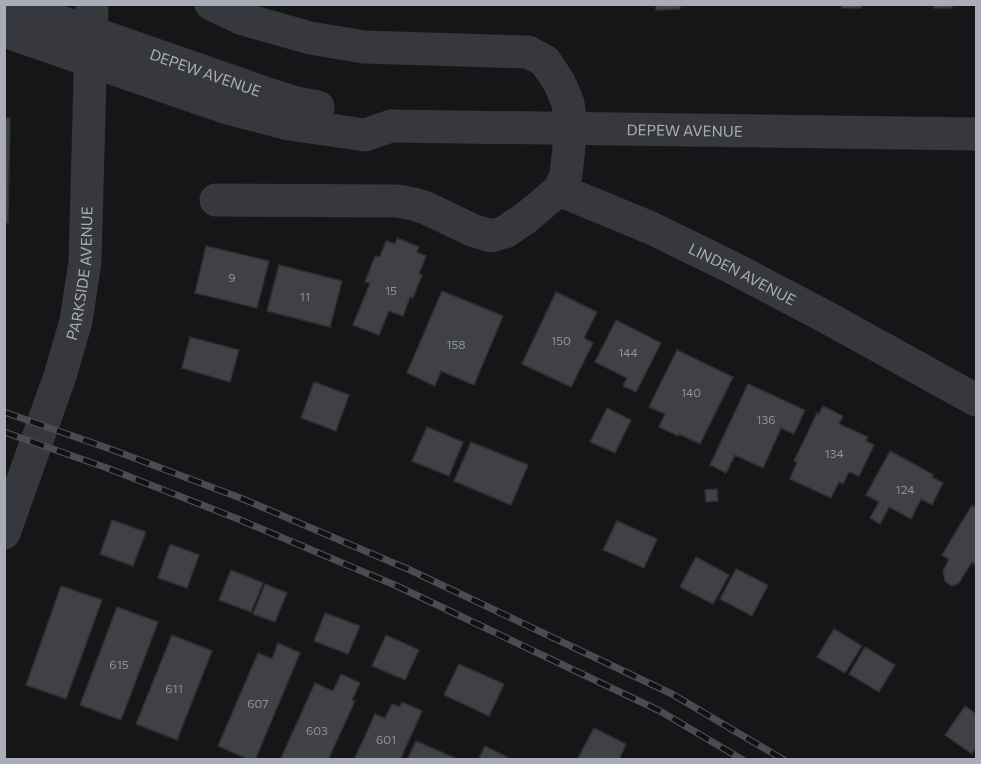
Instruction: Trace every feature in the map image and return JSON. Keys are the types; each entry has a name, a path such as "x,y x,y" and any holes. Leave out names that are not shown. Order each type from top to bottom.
{"street":[{"path":"9,4 92,33"},
{"path":"211,4 243,19 310,38 364,47 528,52 545,61 559,82 568,103 571,128 566,175 559,190 505,232 491,236 472,230 426,208 397,201 216,200"},
{"path":"4,31 92,33"},
{"name":"DEPEW AVENUE","path":"92,33 224,107 289,124 365,135 391,126 976,134"},
{"name":"PARKSIDE AVENUE","path":"4,533 60,376 76,321 86,262 92,33"},
{"name":"LINDEN AVENUE","path":"559,190 651,228 731,267 976,400"}],"building":[{"path":"656,4 680,4 680,9 656,10"},
{"path":"842,4 861,4 861,8 842,8"},
{"path":"934,4 952,4 952,8 934,8"},
{"path":"4,118 10,118 8,223 4,223"},
{"path":"397,238 419,247 417,252 426,256 419,274 422,275 403,316 389,311 379,335 353,325 370,283 365,282 375,256 380,257 386,241 395,244"},
{"path":"206,246 269,261 257,308 195,293"},
{"path":"279,265 342,281 330,327 267,311"},
{"path":"442,291 503,316 474,385 441,371 435,386 407,373"},
{"path":"556,292 597,312 584,338 593,343 571,387 522,364"},
{"path":"616,320 661,343 636,392 623,386 627,378 595,362"},
{"path":"190,337 239,350 230,382 182,368"},
{"path":"677,350 733,377 700,444 659,427 665,414 649,407"},
{"path":"314,382 349,395 336,431 301,418"},
{"path":"748,384 805,410 794,434 781,428 763,468 735,455 726,473 710,465"},
{"path":"823,406 843,416 839,424 868,437 866,441 874,445 859,476 849,472 843,484 839,482 831,498 790,479 797,462 794,461 817,413 819,414"},
{"path":"607,408 631,420 615,453 590,442"},
{"path":"427,427 463,442 449,476 412,461"},
{"path":"471,442 528,465 511,505 454,481"},
{"path":"890,451 934,475 932,477 943,483 932,505 921,499 911,519 889,507 880,524 870,518 879,502 866,495"},
{"path":"717,489 718,501 706,502 705,490"},
{"path":"972,505 976,508 976,565 972,562 959,583 952,586 945,581 943,571 949,559 942,555"},
{"path":"112,520 146,532 133,566 100,554"},
{"path":"617,521 657,539 644,568 603,550"},
{"path":"170,544 199,555 187,588 158,578"},
{"path":"696,557 729,575 713,604 680,587"},
{"path":"736,569 768,585 752,616 720,599"},
{"path":"231,570 263,583 251,612 219,600"},
{"path":"265,584 287,593 275,622 253,614"},
{"path":"61,586 102,600 66,699 26,685"},
{"path":"117,607 158,622 121,720 80,705"},
{"path":"325,613 360,626 348,654 314,641"},
{"path":"834,629 862,646 845,673 817,657"},
{"path":"172,635 212,651 177,740 136,724"},
{"path":"386,635 419,650 405,680 372,666"},
{"path":"278,643 300,653 255,760 250,760 218,746 258,653 272,659"},
{"path":"865,647 895,665 879,692 849,674"},
{"path":"459,664 504,684 489,716 444,695"},
{"path":"341,674 360,683 352,700 355,701 328,760 280,760 315,683 333,691"},
{"path":"402,702 422,711 400,760 354,760 375,714 385,718 392,704 400,707"},
{"path":"965,706 976,714 976,748 972,754 945,735"},
{"path":"594,728 626,744 619,760 577,760"},
{"path":"416,741 455,758 454,760 407,760"},
{"path":"485,746 513,760 478,760"}],"railway":[{"path":"4,412 243,499 410,570 672,694 784,760"},
{"path":"4,432 107,468 238,519 397,586 660,711 743,760"}]}
